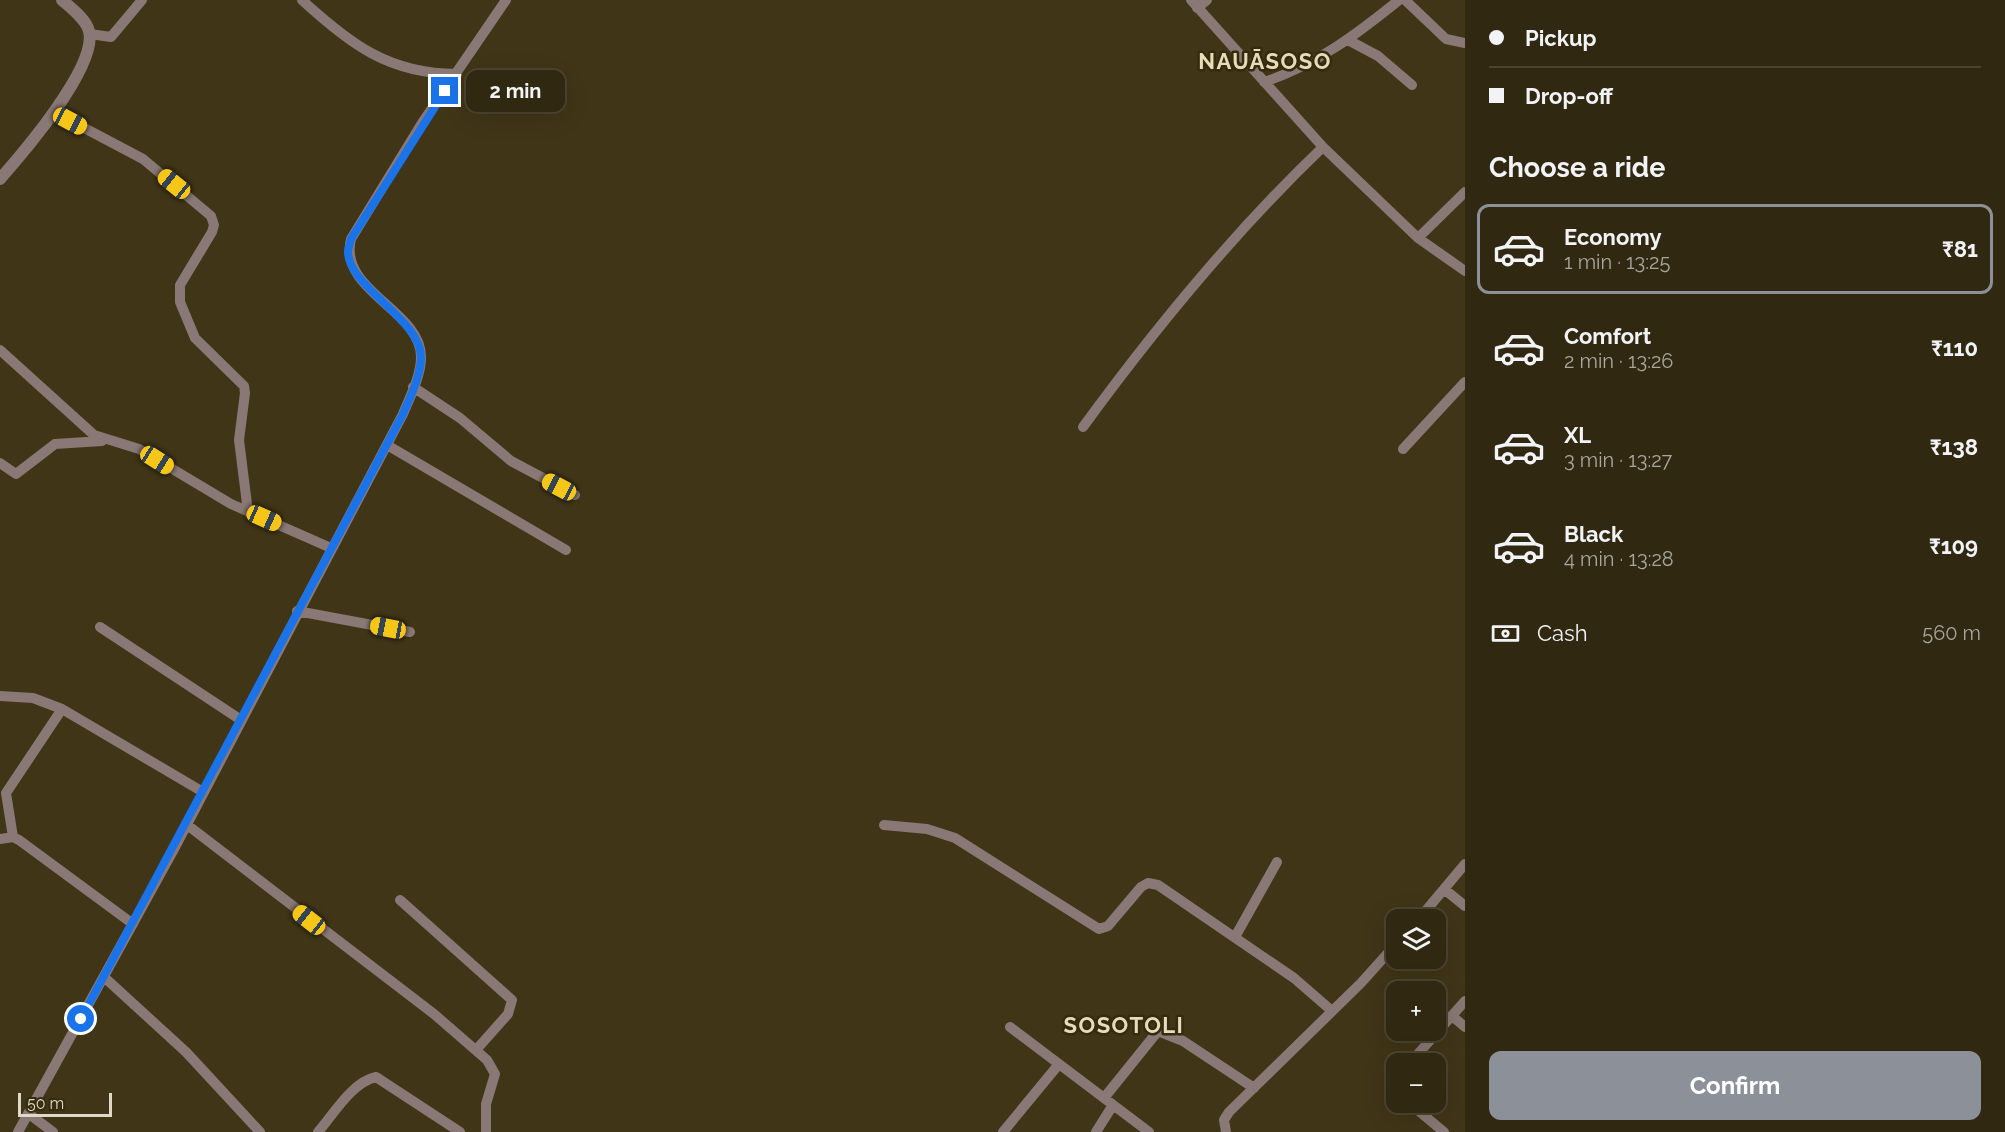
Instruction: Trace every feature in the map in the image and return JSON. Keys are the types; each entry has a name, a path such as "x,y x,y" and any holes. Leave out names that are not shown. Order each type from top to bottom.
{"street":[{"path":"0,179 54,112 77,74 88,47 90,34 87,26 62,0"},
{"path":"90,34 111,37 142,0"},
{"path":"302,0 338,32 390,63 416,72 457,75"},
{"path":"1207,0 1194,4 1323,147 1418,238 1465,271"},
{"path":"1264,82 1305,66 1348,40 1399,0"},
{"path":"1405,0 1446,39 1465,43"},
{"path":"18,1132 204,792 297,611 387,444 413,387 421,357 419,344 410,330 352,268 348,252 351,239 422,123 457,75 502,2"},
{"path":"1348,40 1378,56 1412,85"},
{"path":"54,112 143,159 210,216 214,225 212,232 180,285 180,302 195,338 244,386 239,440 248,512"},
{"path":"1083,427 1161,321 1281,187 1323,147"},
{"path":"1418,238 1465,192"},
{"path":"0,350 44,388 87,430 106,440"},
{"path":"1403,449 1465,381"},
{"path":"413,387 460,418 511,461 575,495"},
{"path":"0,463 16,474 55,444 106,440 122,442 139,449 209,493 331,548"},
{"path":"387,444 566,550"},
{"path":"297,611 410,632"},
{"path":"100,627 241,720"},
{"path":"0,696 33,698 62,709 204,792"},
{"path":"13,837 6,793 62,709"},
{"path":"186,824 434,1014 493,1067 495,1074 486,1104 486,1132"},
{"path":"884,825 927,829 955,838 1099,929 1108,926 1141,886 1148,883 1171,893 1294,978 1332,1011"},
{"path":"0,839 13,837 133,924"},
{"path":"1235,937 1277,862"},
{"path":"1427,909 1465,864"},
{"path":"1444,889 1465,906"},
{"path":"400,900 512,1000 508,1014 476,1050"},
{"path":"1221,1131 1229,1112 1386,954"},
{"path":"104,977 186,1052 260,1132"},
{"path":"1419,1053 1465,1001"},
{"path":"1452,1016 1465,1027"},
{"path":"1010,1027 1149,1132"},
{"path":"1104,1098 1158,1031 1183,1041 1254,1088"},
{"path":"1003,1132 1059,1064"},
{"path":"319,1132 355,1089 376,1077 460,1132"},
{"path":"1096,1132 1113,1105"},
{"path":"1421,1113 1444,1132"},
{"path":"29,1114 53,1132"}],"district":[{"name":"NAUĀSOSO","path":"1265,61"},
{"name":"SOSOTOLI","path":"1124,1025"}],"route":[{"path":"81,1019 174,849 297,611 403,414 417,379 421,357 419,344 410,330 352,268 348,252 351,239 422,123 445,91"}]}
